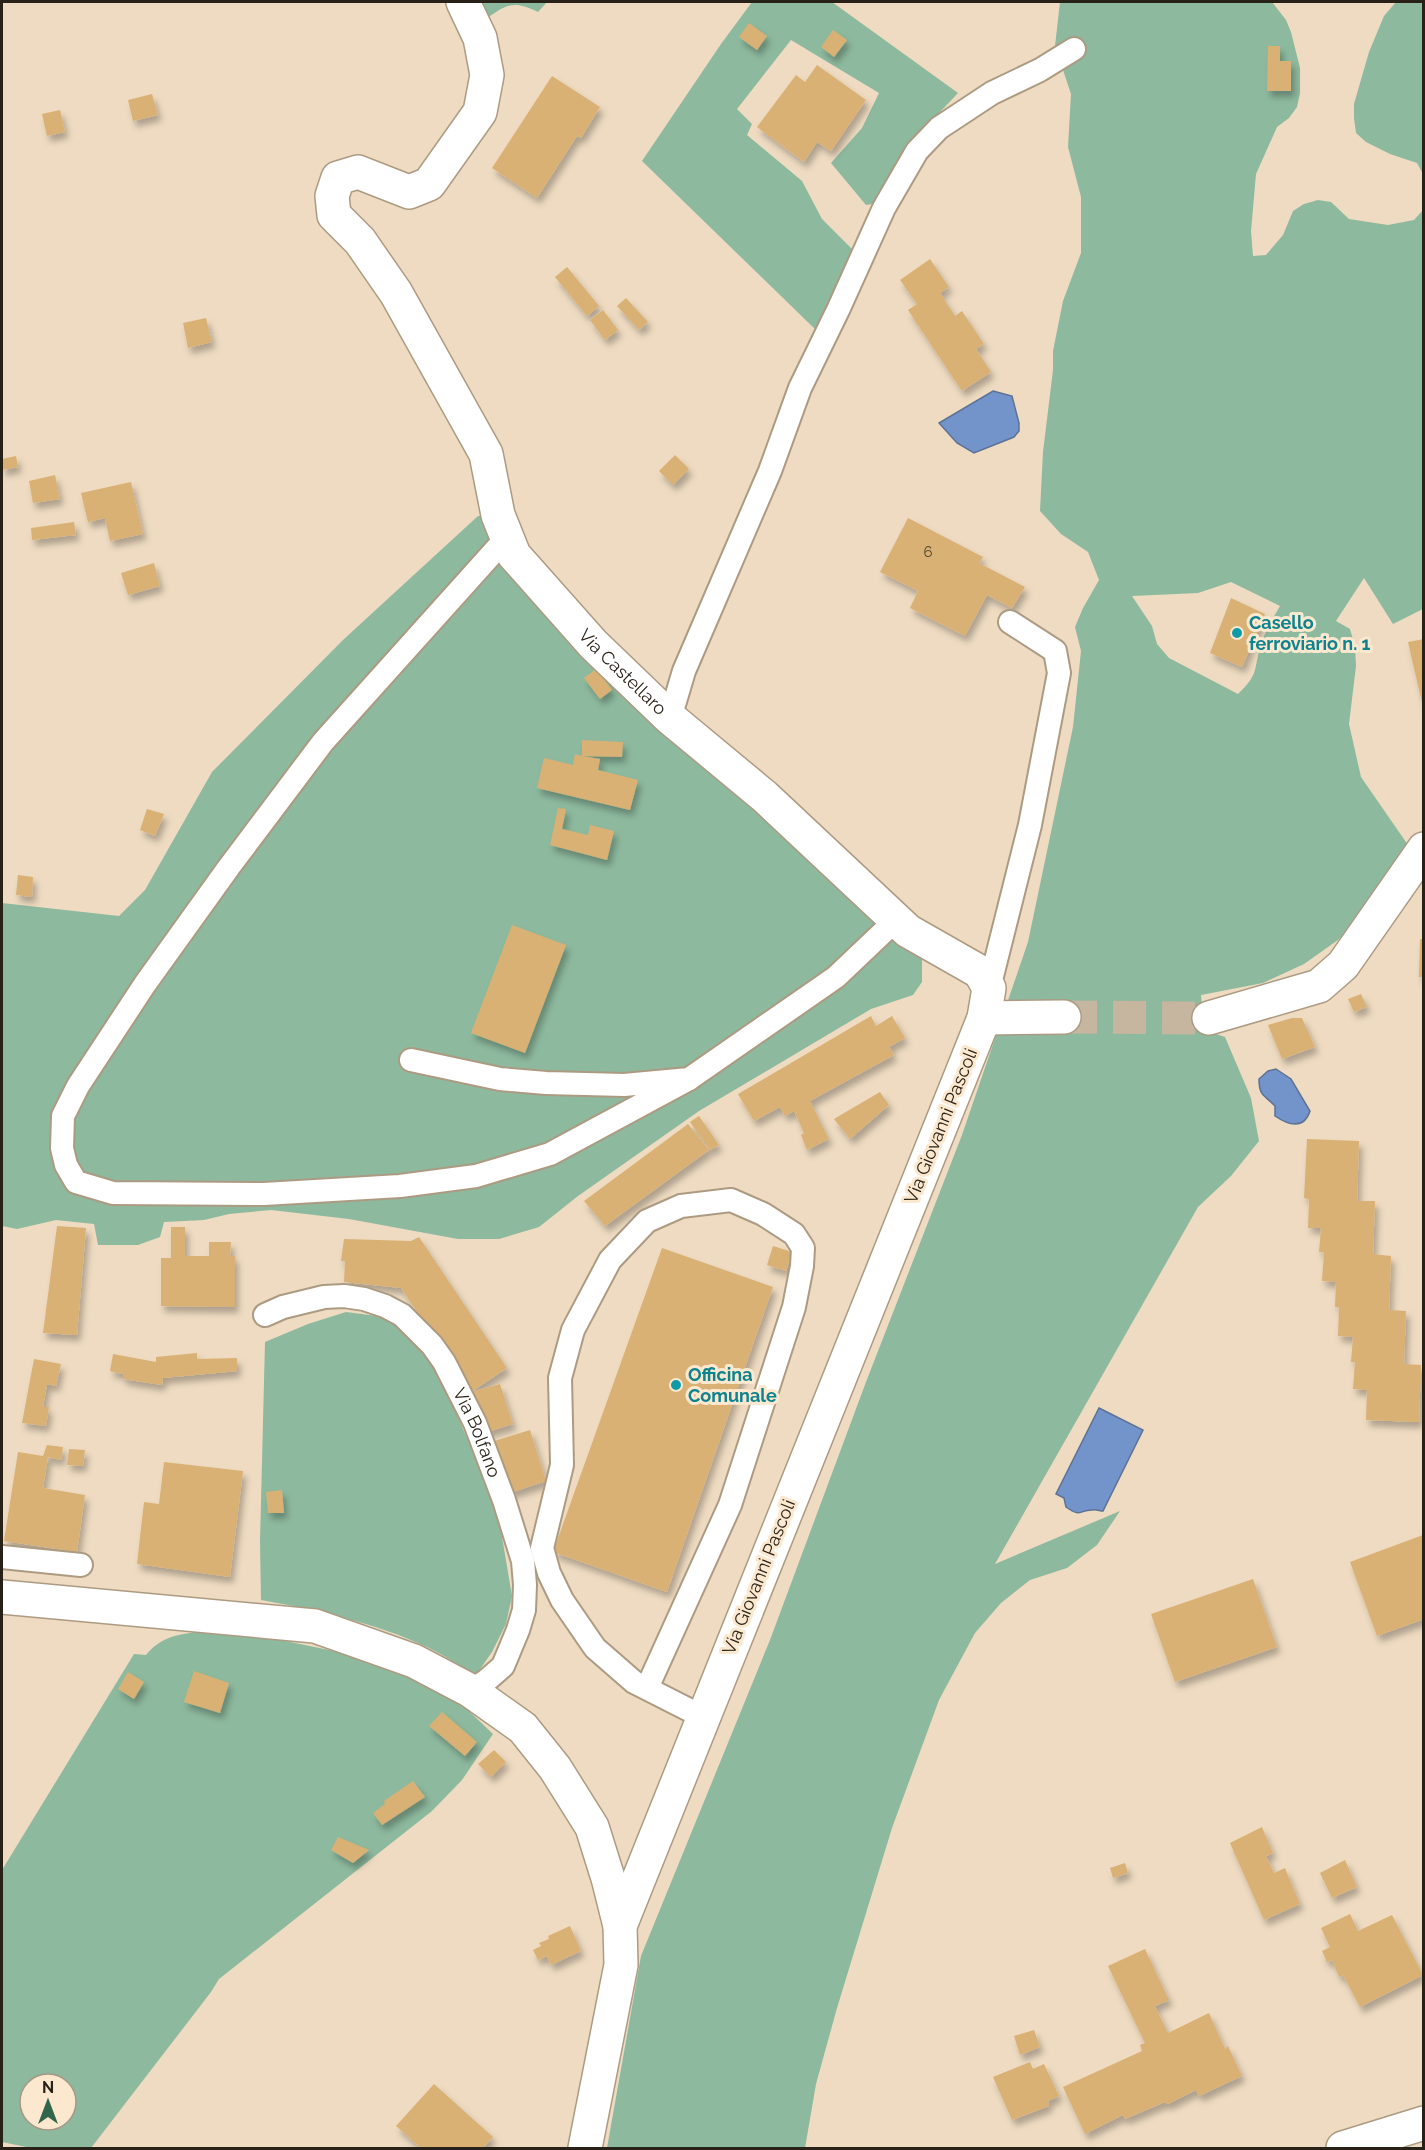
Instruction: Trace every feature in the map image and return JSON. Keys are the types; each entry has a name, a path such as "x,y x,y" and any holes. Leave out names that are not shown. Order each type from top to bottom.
{"street":[{"name":"Via Castellaro","path":"463,2 480,38 487,75 480,112 429,184 409,192 358,172 338,178 332,196 334,215 360,241 396,293 486,454 498,515 514,555 593,644 670,718 765,796 908,931 980,972 987,1003"},
{"path":"1209,1018 1319,986 1343,965 1424,849"},
{"path":"987,1003 1064,1017"},
{"name":"Via Giovanni Pascoli","path":"585,2148 621,1965 620,1926 987,1003"},
{"path":"2,1597 315,1626 414,1661 471,1691 523,1728 555,1768 592,1827 620,1926"},
{"path":"1343,2148 1424,2123"}],"lane":[{"path":"670,718 684,671 770,471 800,388 884,208 917,151 939,128 992,93 1040,70 1074,49"},
{"path":"507,537 323,742 145,984 78,1086 63,1116 62,1148 66,1166 76,1182 113,1193 275,1194 400,1186 476,1176 549,1154 689,1078 836,977 897,920"},
{"path":"987,1003 1030,825 1059,673 1055,651 1010,622"},
{"path":"411,1060 501,1079 546,1083 624,1085 689,1078"},
{"path":"647,1688 730,1505 794,1307 802,1266 803,1248 794,1234 763,1214 730,1200 681,1206 647,1221 610,1260 573,1330 560,1378 562,1465 542,1548 549,1573 562,1600 595,1648 634,1682 703,1717"},
{"name":"Via Bolfano","path":"265,1315 283,1307 324,1297 344,1296 364,1299 402,1315 432,1345 444,1362 475,1423 504,1500 523,1561 525,1584 524,1610 503,1666 471,1691"},
{"path":"2,1557 81,1565"},
{"path":"35,1600 39,1561"}],"green space":[{"path":"478,2 547,2 538,12 523,6 511,5 486,19"},
{"path":"752,2 832,2 958,93 906,148 873,204 866,205 831,163 862,128 879,93 791,40 737,109 752,124 747,135 802,181 822,219 853,250 818,332 642,161"},
{"path":"1060,2 1272,2 1286,20 1291,32 1300,68 1300,93 1297,107 1289,118 1277,127 1256,174 1251,231 1253,256 1266,255 1283,235 1293,211 1304,204 1318,200 1331,202 1349,219 1388,225 1414,220 1423,210 1423,609 1393,624 1364,578 1336,621 1350,629 1355,647 1356,666 1349,724 1361,777 1408,845 1373,903 1338,940 1304,964 1263,983 1201,995 1204,1030 1225,1037 1251,1098 1259,1141 1231,1176 1198,1207 995,1564 1120,1511 1097,1545 1067,1568 1030,1580 1001,1603 975,1633 939,1700 892,1828 837,2008 816,2084 805,2148 607,2148 641,1956 770,1640 866,1382 962,1135 1028,942 1073,727 1081,651 1075,627 1099,580 1088,552 1061,534 1040,511 1053,351 1063,301 1081,253 1081,197 1068,147 1071,94 1055,46","holes":["1231,582 1280,606 1263,639 1253,676 1238,694 1169,658 1157,644 1152,626 1132,596 1198,593"]},
{"path":"1396,2 1423,2 1423,174 1417,163 1390,154 1366,142 1356,133 1354,104 1369,52 1384,16"},
{"path":"478,516 498,516 510,542 887,916 922,959 922,982 913,995 871,1009 699,1111 578,1196 539,1227 499,1239 458,1239 349,1219 271,1210 229,1214 204,1220 164,1222 160,1237 138,1245 98,1245 94,1224 56,1220 17,1229 2,1226 2,903 119,916 145,890 212,772 343,640"},
{"path":"346,1312 385,1317 401,1327 425,1351 443,1384 480,1467 500,1525 512,1596 506,1624 492,1652 476,1675 433,1650 367,1624 261,1600 260,1541 265,1342 308,1324"},
{"path":"196,1632 266,1637 334,1651 413,1675 452,1695 493,1734 462,1780 432,1811 219,1979 91,2148 31,2148 2,2142 2,1870 134,1654 146,1655 162,1641"}],"water":[{"path":"993,391 1012,396 1019,431 1014,437 974,453 957,443 939,423"},
{"path":"1276,1069 1291,1079 1310,1111 1300,1123 1285,1122 1275,1116 1275,1106 1261,1093 1259,1079 1268,1071"},
{"path":"1099,1408 1143,1430 1103,1511 1088,1510 1078,1513 1066,1507 1064,1498 1056,1494"}],"building":[{"path":"749,23 767,36 757,50 739,37"},
{"path":"833,30 847,40 834,57 821,47"},
{"path":"1268,46 1280,46 1280,61 1291,61 1291,91 1267,91"},
{"path":"817,65 866,100 831,151 817,142 804,162 757,127 796,75 805,82"},
{"path":"552,76 600,107 581,138 577,136 537,198 492,168"},
{"path":"152,94 158,115 133,121 128,100"},
{"path":"60,110 65,132 47,136 42,114"},
{"path":"930,259 949,287 940,293 955,316 962,311 984,344 976,349 991,372 962,391 908,310 917,304 900,280"},
{"path":"567,267 599,306 587,316 555,277"},
{"path":"626,298 648,322 639,330 617,306"},
{"path":"603,310 618,330 605,340 590,320"},
{"path":"206,318 212,342 188,348 183,323"},
{"path":"675,455 689,469 673,485 659,471"},
{"path":"16,456 18,467 2,470 2,459"},
{"path":"55,475 60,499 33,503 29,481"},
{"path":"131,482 143,534 110,541 105,518 88,522 81,493"},
{"path":"908,518 983,557 979,563 1025,587 1012,608 987,595 965,636 910,608 918,591 880,572"},
{"path":"74,522 76,535 32,540 31,528"},
{"path":"154,563 160,586 128,595 121,573"},
{"name":"Casello ferroviario n. 1","path":"1231,598 1265,614 1242,667 1210,653"},
{"path":"1424,639 1424,707 1423,707 1408,642"},
{"path":"596,669 612,690 600,699 584,678"},
{"path":"582,740 623,742 622,757 582,756"},
{"path":"575,754 600,759 598,770 638,780 630,810 537,788 544,758 573,765"},
{"path":"558,808 566,809 562,829 588,835 590,825 614,831 607,860 550,845"},
{"path":"147,809 164,814 155,836 140,830"},
{"path":"18,875 33,877 32,897 16,895"},
{"path":"512,925 566,945 525,1053 471,1033"},
{"path":"1420,939 1424,939 1424,977 1419,977"},
{"path":"1361,994 1367,1007 1354,1012 1348,999"},
{"path":"871,1016 876,1026 892,1016 905,1038 889,1047 894,1055 810,1101 829,1139 807,1150 801,1135 804,1133 794,1111 785,1116 780,1107 754,1121 738,1094"},
{"path":"1292,1018 1302,1018 1315,1047 1282,1059 1268,1025"},
{"path":"880,1092 889,1105 850,1139 834,1119"},
{"path":"699,1116 719,1145 710,1150 690,1122"},
{"path":"688,1124 709,1150 605,1226 584,1201"},
{"path":"1307,1139 1359,1141 1357,1201 1375,1201 1373,1254 1391,1256 1389,1310 1406,1311 1404,1364 1421,1365 1419,1422 1366,1420 1367,1390 1353,1389 1355,1362 1351,1362 1353,1337 1338,1336 1339,1307 1335,1307 1336,1282 1322,1281 1324,1252 1319,1252 1321,1228 1308,1228 1309,1199 1304,1198"},
{"path":"57,1226 86,1228 77,1335 43,1333"},
{"path":"171,1227 185,1227 185,1256 209,1256 209,1242 231,1242 230,1256 235,1256 235,1307 161,1306 161,1258 171,1258"},
{"path":"419,1237 507,1368 471,1392 401,1288 344,1282 345,1261 341,1261 344,1239 411,1241"},
{"path":"773,1246 792,1252 786,1271 767,1265"},
{"name":"Officina Comunale","path":"662,1248 773,1287 667,1592 553,1552"},
{"path":"197,1353 197,1359 237,1358 237,1371 163,1378 162,1385 123,1379 123,1374 110,1371 113,1354 156,1362 156,1357"},
{"path":"34,1359 61,1364 56,1386 47,1384 43,1407 49,1407 46,1426 22,1423"},
{"path":"500,1384 513,1424 484,1433 471,1392"},
{"path":"530,1430 546,1481 507,1494 491,1442"},
{"path":"47,1445 63,1447 61,1460 48,1457 43,1488 85,1495 77,1552 4,1541 18,1452 43,1456"},
{"path":"69,1449 85,1450 83,1466 67,1465"},
{"path":"164,1462 243,1471 230,1577 137,1564 144,1502 159,1504"},
{"path":"282,1490 284,1513 268,1513 266,1492"},
{"path":"1423,1535 1424,1619 1377,1636 1350,1562"},
{"path":"1253,1579 1277,1647 1175,1682 1151,1614"},
{"path":"194,1671 229,1683 220,1713 184,1702"},
{"path":"128,1672 144,1682 134,1699 118,1689"},
{"path":"442,1712 477,1742 465,1756 429,1726"},
{"path":"494,1750 506,1762 491,1777 478,1764"},
{"path":"413,1781 425,1797 382,1825 373,1813 385,1804 384,1801"},
{"path":"1262,1827 1273,1853 1266,1856 1274,1873 1285,1868 1300,1904 1264,1920 1230,1843"},
{"path":"338,1837 369,1850 353,1863 331,1850"},
{"path":"1345,1860 1357,1887 1332,1898 1320,1873"},
{"path":"1125,1863 1128,1873 1113,1878 1110,1868"},
{"path":"1350,1914 1358,1931 1392,1915 1423,1975 1360,2007 1343,1975 1339,1977 1332,1960 1327,1962 1322,1951 1330,1947 1321,1928"},
{"path":"570,1926 581,1951 551,1965 547,1956 538,1960 533,1950 541,1946 539,1943 549,1939 548,1936"},
{"path":"1145,1949 1169,2000 1155,2006 1168,2033 1209,2013 1225,2049 1228,2046 1242,2076 1199,2096 1196,2090 1170,2103 1165,2102 1125,2119 1123,2115 1085,2134 1063,2087 1142,2051 1140,2045 1145,2043 1108,1966"},
{"path":"1034,2030 1040,2047 1020,2055 1014,2036"},
{"path":"1030,2062 1033,2069 1044,2064 1059,2096 1048,2101 1049,2106 1012,2120 993,2077"},
{"path":"434,2084 493,2137 483,2148 421,2148 396,2126"}],"tunnel":[{"path":"1064,1017 1209,1018"}],"place":[{"name":"Casello ferroviario n. 1","path":"1237,633"},
{"name":"Officina Comunale","path":"676,1385"}]}
